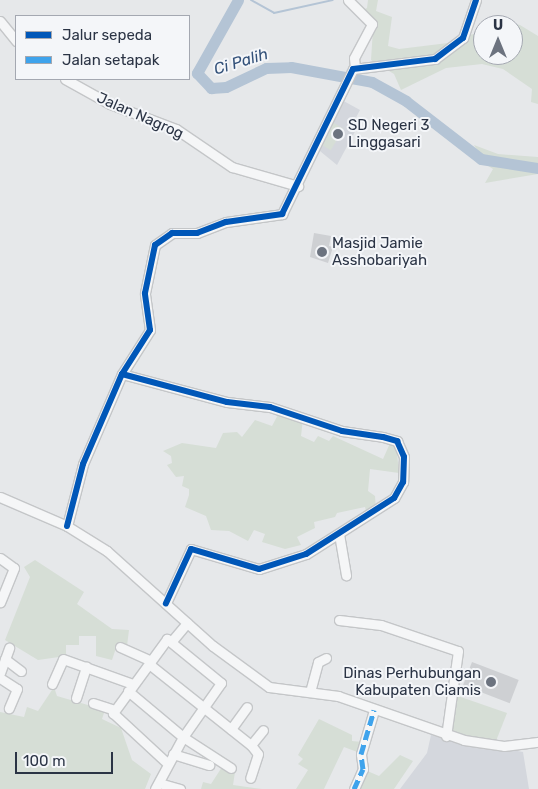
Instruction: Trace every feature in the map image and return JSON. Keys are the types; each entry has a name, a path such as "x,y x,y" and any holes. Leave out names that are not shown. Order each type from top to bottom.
{"street":[{"path":"67,526 83,464 122,374 150,330 147,270 159,240 172,233 197,233 226,222 282,214 298,186 344,85 354,68 352,63 370,29 348,0"},
{"path":"354,68 435,59 463,38 476,0"},
{"path":"0,21 15,40"},
{"name":"Jalan Nagrog","path":"67,80 110,104 171,127 232,166 298,186"},
{"path":"122,374 396,441 405,468 400,490 371,515 306,554 259,569 191,549 166,604"},
{"path":"0,497 67,526 127,565 187,623 269,687 310,692 374,710 446,736 504,746 538,742"},
{"path":"339,534 346,575"},
{"path":"0,558 14,568 1,597"},
{"path":"339,620 381,624 458,651 446,736"},
{"path":"171,642 187,623"},
{"path":"167,763 114,719 114,710 168,639 220,680 183,736 167,763 157,786 180,789"},
{"path":"120,647 150,662 251,745 258,754 250,778"},
{"path":"0,673 10,648"},
{"path":"310,692 318,662 326,658"},
{"path":"5,659 21,671"},
{"path":"52,684 60,660 86,666 130,687 183,736 231,768"},
{"path":"76,698 86,666"},
{"path":"0,678 17,689 9,708"},
{"path":"93,703 114,710"},
{"path":"231,729 247,708"},
{"path":"354,789 363,769 361,754 374,710"},
{"path":"251,745 263,730"},
{"path":"173,754 208,766"}],"shaded area":[{"path":"368,0 378,0 376,11 392,17 388,46 399,49 448,43 454,50 467,35 473,34 473,65 446,68 401,90 394,74 371,60 373,29 359,12 367,8"},
{"path":"523,27 538,36 538,104 531,102 532,89 503,69 486,65 523,65"},
{"name":"SD Negeri 3 Linggasari","path":"340,99 360,110 353,123 358,126 337,165 315,147"},
{"path":"329,120 344,129 331,150 316,141"},
{"path":"474,145 498,154 538,157 538,174 485,183 493,169 485,164"},
{"path":"280,411 303,419 301,436 314,442 318,436 329,441 333,436 383,459 391,441 396,443 399,473 370,469 368,491 375,496 376,510 367,515 365,507 337,513 335,517 314,522 315,528 297,537 301,545 285,549 262,542 265,534 254,530 248,541 229,531 211,530 206,516 185,507 189,489 182,486 184,476 176,477 167,465 172,463 171,456 163,451 182,443 216,448 223,433 237,432 242,437 255,420 272,426"},
{"path":"35,560 84,592 77,604 112,629 129,630 127,646 117,645 112,660 96,656 96,636 79,636 79,645 66,645 66,656 38,660 5,640 30,577 24,567"},
{"path":"54,687 57,696 105,710 102,719 121,728 132,760 151,774 145,789 0,789 0,712 24,717 27,707 38,711"},
{"path":"455,695 507,713 496,741 449,734"},
{"path":"319,719 352,735 352,741 362,742 360,753 344,747 324,789 296,789 308,770 298,764 303,759 298,755"},
{"path":"431,735 523,752 529,789 400,789 427,753"},
{"path":"400,755 413,761 394,789 355,789 365,770 379,776"},
{"path":"222,767 235,772 233,785 262,789 201,789 203,782 211,784"}],"building":[{"name":"Masjid Jamie Asshobariyah","path":"314,233 331,236 329,246 333,247 328,263 310,257"},
{"name":"Dinas Perhubungan Kabupaten Ciamis","path":"472,662 519,680 510,703 463,685"}],"waterway":[{"name":"Ci Palih","path":"238,0 197,73 211,88 226,87 266,68 291,67 372,82 406,101 481,159 538,168"},
{"path":"251,0 274,13 333,0"}],"marked path":[{"path":"354,789 363,769 361,754 374,710"}],"cycle path":[{"path":"67,526 83,464 122,374 150,330 145,293 155,245 172,233 197,233 226,222 282,214 353,69 435,59 463,38 476,0"},
{"path":"122,374 227,402 270,407 342,431 397,441 404,457 403,482 394,498 306,554 259,569 191,549 166,603"}],"place":[{"name":"SD Negeri 3 Linggasari","path":"338,134"},
{"name":"Masjid Jamie Asshobariyah","path":"322,252"},
{"name":"Dinas Perhubungan Kabupaten Ciamis","path":"491,682"}]}
